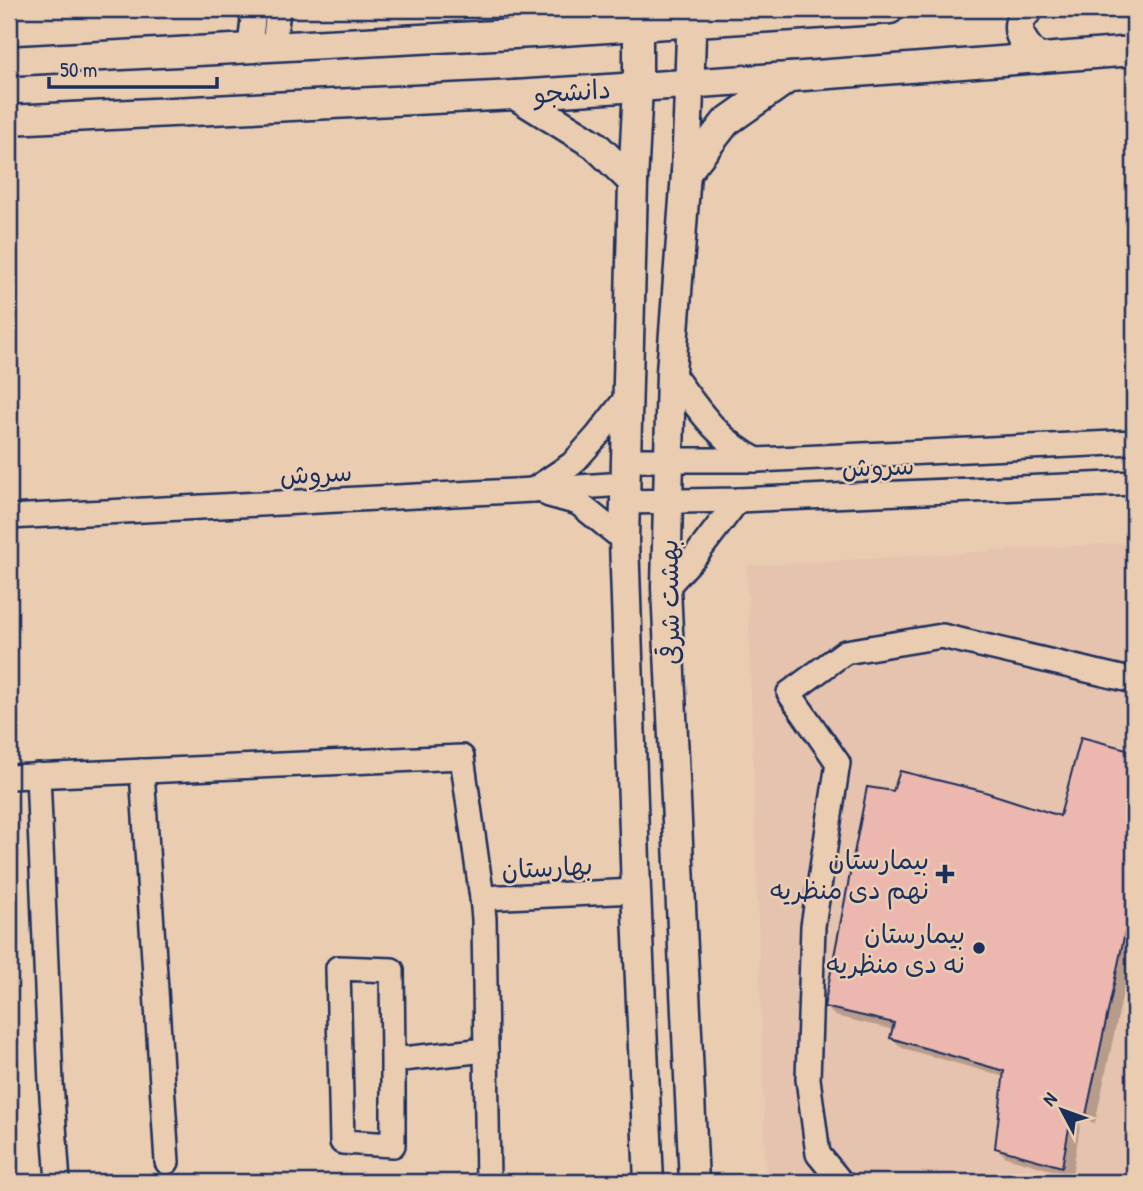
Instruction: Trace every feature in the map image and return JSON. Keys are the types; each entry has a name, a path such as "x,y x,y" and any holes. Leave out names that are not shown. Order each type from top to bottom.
{"main road":[{"path":"533,33 575,9"},
{"path":"9,61 533,33 639,17 890,9"},
{"path":"1029,9 1024,13 1019,26 1021,38 1038,59"},
{"name":"بهشت شرقی","path":"692,15 686,173 671,372 666,588 694,1182"},
{"name":"بهشت شرقی","path":"639,17 624,540 649,1182"},
{"name":"دانشجو","path":"9,120 515,95 1134,51"},
{"path":"686,173 726,122 790,77"},
{"path":"515,95 595,145 633,182"}],"street":[{"path":"254,9 262,47"},
{"path":"262,47 278,9"},
{"path":"671,372 707,420 739,451 757,460"},
{"path":"532,491 572,464 627,397"},
{"name":"سروش","path":"9,517 532,491 625,482 669,459 757,460 1134,442"},
{"name":"سروش","path":"625,482 668,501 1134,483"},
{"path":"532,491 578,503 624,540"},
{"path":"666,588 696,555 738,500"},
{"path":"841,1182 818,1154 808,1079 813,926 838,763 789,693 845,652 942,636 1134,681"},
{"path":"9,777 462,757 483,909 488,1182"},
{"path":"142,771 166,1162"},
{"path":"38,775 51,1083 58,1182"},
{"name":"بهارستان","path":"483,909 636,891"},
{"path":"338,968 392,970 393,1060 393,1145 342,1142 338,968"},
{"path":"393,1060 486,1049"}],"shaded area":[{"name":"بیمارستان نهم دی منظریه","path":"1134,542 1134,1182 766,1182 747,566"}],"building":[{"name":"بیمارستان نه دی منظریه","path":"1081,737 1134,751 1134,890 1086,1115 1072,1112 1062,1167 995,1148 1004,1071 890,1038 894,1023 824,1007 867,787 893,791 900,771 982,791 1060,816"}],"place":[{"name":"بیمارستان نهم دی منظریه","path":"945,874"},
{"name":"بیمارستان نه دی منظریه","path":"979,948"}]}
